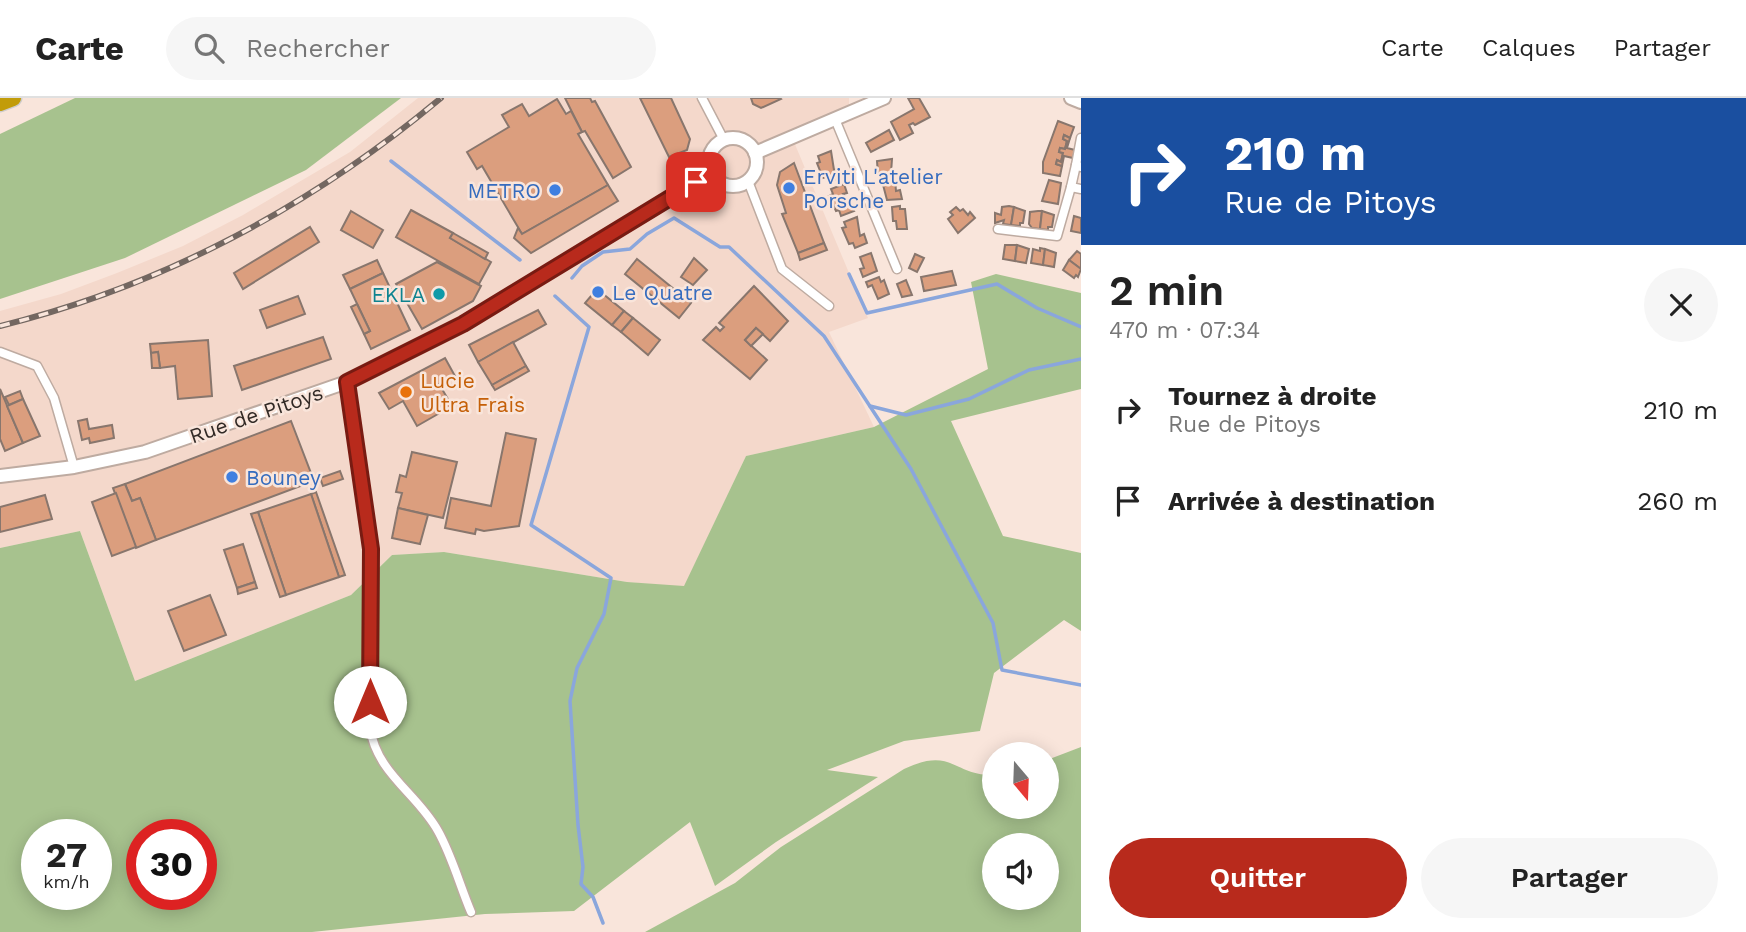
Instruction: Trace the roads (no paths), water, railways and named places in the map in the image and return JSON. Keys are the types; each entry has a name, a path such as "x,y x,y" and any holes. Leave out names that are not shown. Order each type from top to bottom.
{"highway":[{"path":"0,103 13,98"}],"street":[{"path":"702,98 724,140"},
{"path":"755,153 884,98"},
{"path":"1071,98 1081,102"},
{"path":"835,118 897,270"},
{"path":"731,138 746,141 755,153 757,168 748,181 728,186 712,173 712,150 724,140 731,138"},
{"path":"998,229 1057,236 1079,166 1081,138"},
{"name":"Rue de Pitoys","path":"0,475 74,467 145,452 347,382 463,324 712,173"},
{"path":"748,181 782,269 829,306"},
{"path":"1071,187 1081,189"},
{"path":"0,352 37,366 54,398 74,467"},
{"path":"347,382 371,549 370,728 373,747 380,761 438,830 471,912"}],"waterway":[{"path":"391,161 520,260"},
{"path":"572,278 582,266 603,252 630,249 647,234 674,218 720,247 729,247 824,336 911,469 993,623 1002,670 1081,685"},
{"path":"849,274 867,313 997,284 1037,308 1081,327"},
{"path":"555,296 589,327 531,525 611,578 604,614 577,668 570,701 583,867 581,884 593,897 603,923"},
{"path":"870,406 906,415 969,399 1029,370 1081,359"}],"railway":[{"path":"0,326 120,289 234,237 341,173 441,98"}],"place":[{"name":"Erviti L'atelier Porsche","path":"789,188"},
{"name":"METRO","path":"555,190"},
{"name":"Le Quatre","path":"598,292"},
{"name":"EKLA","path":"439,294"},
{"name":"Lucie Ultra Frais","path":"406,392"},
{"name":"Bouney","path":"232,477"}]}
